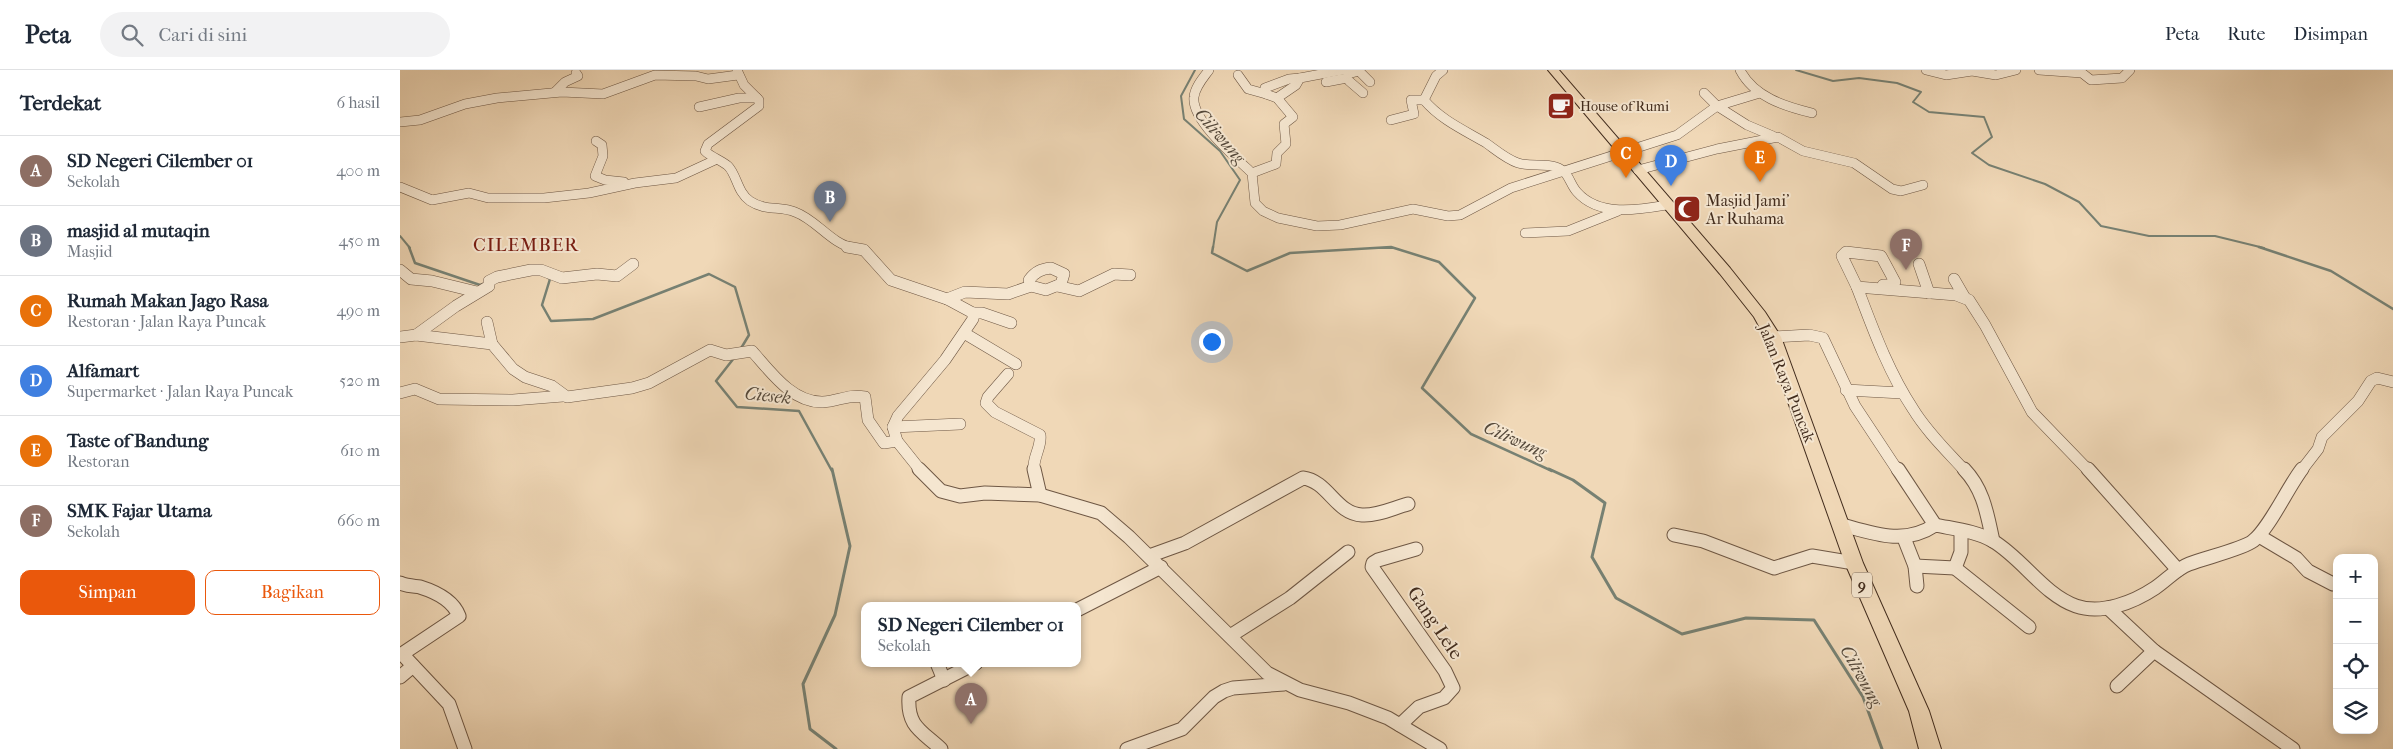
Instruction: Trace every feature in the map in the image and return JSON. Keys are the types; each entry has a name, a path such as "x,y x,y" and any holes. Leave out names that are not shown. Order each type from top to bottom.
{"highway":[{"name":"Jalan Raya Puncak","path":"1553,70 1725,271 1756,310 1772,337 1839,524 1854,563 1919,711 1930,749"}],"street":[{"path":"1209,70 1196,89 1193,102 1212,135 1252,173 1254,201 1263,211 1286,220 1330,226 1413,209 1448,216 1460,215 1511,188 1680,134 1717,106 1760,93"},
{"path":"1266,94 1264,90 1268,86 1342,70"},
{"path":"1348,79 1348,74 1359,70 1370,82"},
{"path":"1424,100 1435,73 1443,70"},
{"path":"1740,70 1750,87 1760,93 1789,107 1812,113"},
{"path":"1926,70 1946,75 1972,71 1996,76 2016,70"},
{"path":"2039,70 2082,73 2091,80 2122,78 2130,70"},
{"path":"400,122 420,120 488,99 556,92 603,94 638,82 641,75 696,76 710,79 737,72 744,85 760,103 757,108 707,145 706,152 715,160 728,166 738,188 750,201 768,209 794,211 817,224 844,247 865,251 891,280 947,299 973,313 1011,323"},
{"path":"556,92 565,82 578,76 576,73"},
{"path":"1238,74 1248,88 1276,98 1293,117 1284,124 1286,146 1277,153 1276,164 1252,173"},
{"path":"1276,98 1296,85 1300,78"},
{"path":"1325,86 1348,79"},
{"path":"1348,79 1363,93"},
{"path":"1704,93 1717,106 1751,128 1783,138 1803,151 1854,163 1892,189 1907,190 1923,185"},
{"path":"699,107 739,98 757,98"},
{"path":"1391,120 1414,114 1415,111 1411,100 1424,100 1441,118 1519,164 1554,166 1565,171 1579,194 1594,203 1618,211 1634,211 1667,205"},
{"path":"1638,170 1773,136"},
{"path":"596,141 604,148 603,160 595,172 596,177 605,180 635,183"},
{"path":"400,186 432,200 469,193 488,198 526,199 583,194 635,183 676,178 715,160"},
{"path":"1525,233 1568,231 1618,211"},
{"path":"1855,284 1887,286 1895,282 1881,256 1846,252 1842,256 1885,359 1902,393 1924,424 1976,484 1984,499 1993,541"},
{"path":"416,335 498,277 531,270 544,271 562,278 597,274 617,276 633,264"},
{"path":"1919,264 1929,293"},
{"path":"947,299 965,292 1008,294 1031,286 1042,290 1057,286 1064,280 1064,274 1059,270 1049,268 1038,271 1030,277 1029,283 1031,286"},
{"path":"400,270 411,279 432,281 477,292"},
{"path":"1057,286 1079,291 1116,274 1130,275"},
{"path":"1954,280 1989,332 2032,412 2092,473 2178,570"},
{"path":"1855,284 1965,298"},
{"path":"973,313 973,319 964,333 945,360 898,416 893,427 898,441 910,460 943,492 960,496 985,493 1040,495 1101,513 1150,556 1264,670 1285,684 1358,706 1400,725 1440,749"},
{"path":"486,322 492,344 513,370 529,379 552,386 563,396"},
{"path":"964,333 1016,364"},
{"path":"400,337 416,335 492,344"},
{"path":"1772,337 1809,335 1821,337 1846,390 1935,524 1993,541 2068,603 2086,608 2108,608 2151,590 2178,570 2241,547 2259,536 2290,485 2318,449 2322,437 2358,401 2371,381 2379,378 2393,382"},
{"path":"400,394 415,389 439,399 513,400 587,395 646,384 710,350 716,350 722,355 752,351 782,385 808,400 826,402 852,395 865,397 868,420 884,443 898,441"},
{"path":"1008,374 988,397 986,403 989,408 1020,422 1040,435 1041,440 1033,466 1040,495"},
{"path":"1846,390 1902,393"},
{"path":"893,427 960,424"},
{"path":"1150,556 1184,543 1305,478 1313,480 1346,510 1354,514 1362,516 1408,504"},
{"path":"1839,524 1904,538 1924,532 1935,524"},
{"path":"1955,568 1961,552 1962,531"},
{"path":"1674,535 1703,541 1774,568 1812,556 1854,563"},
{"path":"2259,536 2291,555 2308,571 2333,584"},
{"path":"1904,538 1915,566 1918,586"},
{"name":"Gang Lele","path":"1400,725 1419,707 1444,697 1451,693 1454,688 1445,671 1372,566 1378,560 1416,549"},
{"path":"1230,636 1290,598 1348,552"},
{"path":"1915,566 1955,568 2029,628"},
{"path":"1081,608 1161,567"},
{"path":"400,583 419,588 453,603 460,616 403,653 403,658 440,692 449,704 465,749"},
{"path":"2108,608 2154,651 2294,749"},
{"path":"2117,686 2154,651"},
{"path":"400,677 413,666"},
{"path":"939,667 944,680"},
{"path":"941,749 915,728 908,709 908,699 912,694 968,667"},
{"path":"1127,749 1182,729 1214,697 1224,691 1233,688 1285,684"}],"waterway":[{"name":"Ciliwung","path":"1195,70 1181,96 1184,119 1220,151 1240,180 1217,222 1213,248"},
{"path":"1796,70 1833,81 1859,78 1897,83 1921,92 1913,102 1929,112 1984,117 1992,137 1972,153 1989,165 2045,184 2079,202 2101,226 2149,236 2215,236 2264,248"},
{"name":"Ciesek","path":"400,236 410,248"},
{"name":"Ciesek","path":"409,247 415,263 480,285 483,284"},
{"name":"Ciliwung","path":"1213,247 1212,253 1247,271 1290,253 1374,248"},
{"name":"Ciliwung","path":"1374,248 1391,247 1439,262 1475,298 1422,388 1471,434 1552,471"},
{"path":"2259,247 2331,271 2393,309"},
{"name":"Ciliwung","path":"1374,248 1394,248"},
{"name":"Ciesek","path":"548,278 550,279 542,305 551,321 593,319 709,274 735,287 749,335 740,350"},
{"name":"Ciesek","path":"734,358 716,381 737,407 799,411 832,471"},
{"name":"Ciesek","path":"832,469 850,546 835,615 803,684 810,729 836,749"},
{"name":"Ciliwung","path":"1549,469 1573,480 1605,503 1592,557 1616,598 1682,634 1746,618 1814,620 1863,697 1882,749"}],"place":[{"name":"House of Rumi","path":"1561,106"},
{"name":"Rumah Makan Jago Rasa","path":"1626,178"},
{"name":"Taste of Bandung","path":"1760,182"},
{"name":"Alfamart","path":"1671,186"},
{"name":"Masjid Jami' Ar Ruhama","path":"1687,209"},
{"name":"masjid al mutaqin","path":"830,222"},
{"name":"SMK Fajar Utama","path":"1906,270"},
{"name":"SD Negeri Cilember 01","path":"971,724"}],"district":[{"name":"CILEMBER","path":"526,245"}]}
